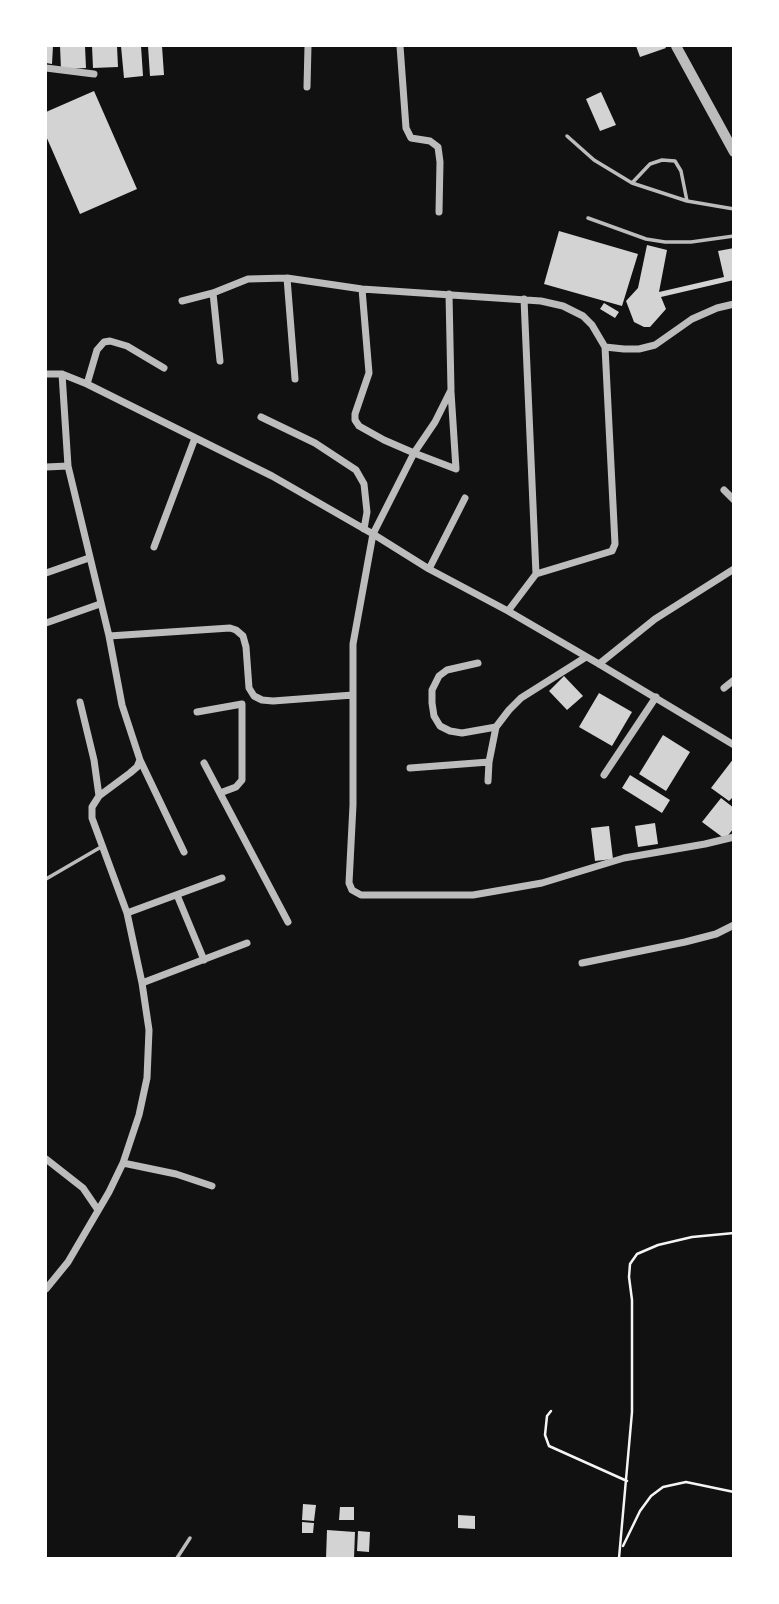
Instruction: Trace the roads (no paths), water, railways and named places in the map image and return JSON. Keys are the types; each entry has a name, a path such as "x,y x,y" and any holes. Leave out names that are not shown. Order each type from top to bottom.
{"street":[{"path":"307,87 308,46"},
{"path":"400,46 406,128 411,138 430,141 438,147 439,212"},
{"path":"676,46 733,152"},
{"path":"46,68 94,74"},
{"path":"287,278 295,379"},
{"path":"182,301 213,293 248,279 287,278 362,289 541,301 563,306 583,316 592,325 605,347 615,544 612,551 536,574 508,611"},
{"path":"362,289 369,373 355,420 359,426 384,440 456,469 449,294"},
{"path":"213,293 220,360"},
{"path":"524,299 536,574"},
{"path":"605,347 632,349 655,345 692,319 733,304"},
{"path":"87,384 97,350 104,342 117,342 127,346 164,368"},
{"path":"46,374 62,374 87,384 272,476 429,569 508,611 656,697 733,745"},
{"path":"62,374 68,466 108,636 121,705 140,760 184,852"},
{"path":"451,390 435,422 414,453 373,534 353,644 353,805 349,883 352,890 361,895 473,895 542,883 624,858 705,845 733,837"},
{"path":"261,417 315,443 356,470 364,484 367,512 364,529"},
{"path":"154,547 195,438"},
{"path":"46,467 68,466"},
{"path":"724,490 733,500"},
{"path":"429,569 465,498"},
{"path":"46,573 89,558"},
{"path":"599,664 655,619 733,569"},
{"path":"46,623 100,604"},
{"path":"108,636 230,628 243,636 249,688 254,696 261,700 354,695"},
{"path":"488,781 496,727 521,698 586,657"},
{"path":"478,663 447,670 439,677 432,690 434,716 440,726 450,731 462,733 496,727"},
{"path":"724,688 733,680"},
{"path":"220,793 236,788 242,780 242,704 252,692"},
{"path":"604,775 656,697"},
{"path":"80,702 94,760 99,796"},
{"path":"197,712 242,704"},
{"path":"46,1289 68,1262 123,1163 139,1115 147,1078 149,1030 142,983 127,913 92,818 92,807 99,796 130,773 140,760"},
{"path":"410,768 489,762"},
{"path":"204,763 288,922"},
{"path":"127,913 222,878"},
{"path":"177,895 204,960"},
{"path":"582,964 716,934 733,925"},
{"path":"142,983 247,943"},
{"path":"46,1159 83,1188 98,1210"},
{"path":"123,1163 176,1174 212,1186"}],"lane":[{"path":"567,136 594,160 632,183 687,201 733,209"},
{"path":"632,183 650,164 662,160 675,161 681,171 687,201"},
{"path":"588,218 646,239 665,242 691,242 733,236"},
{"path":"46,879 103,846"},
{"path":"177,1559 190,1538"}]}
